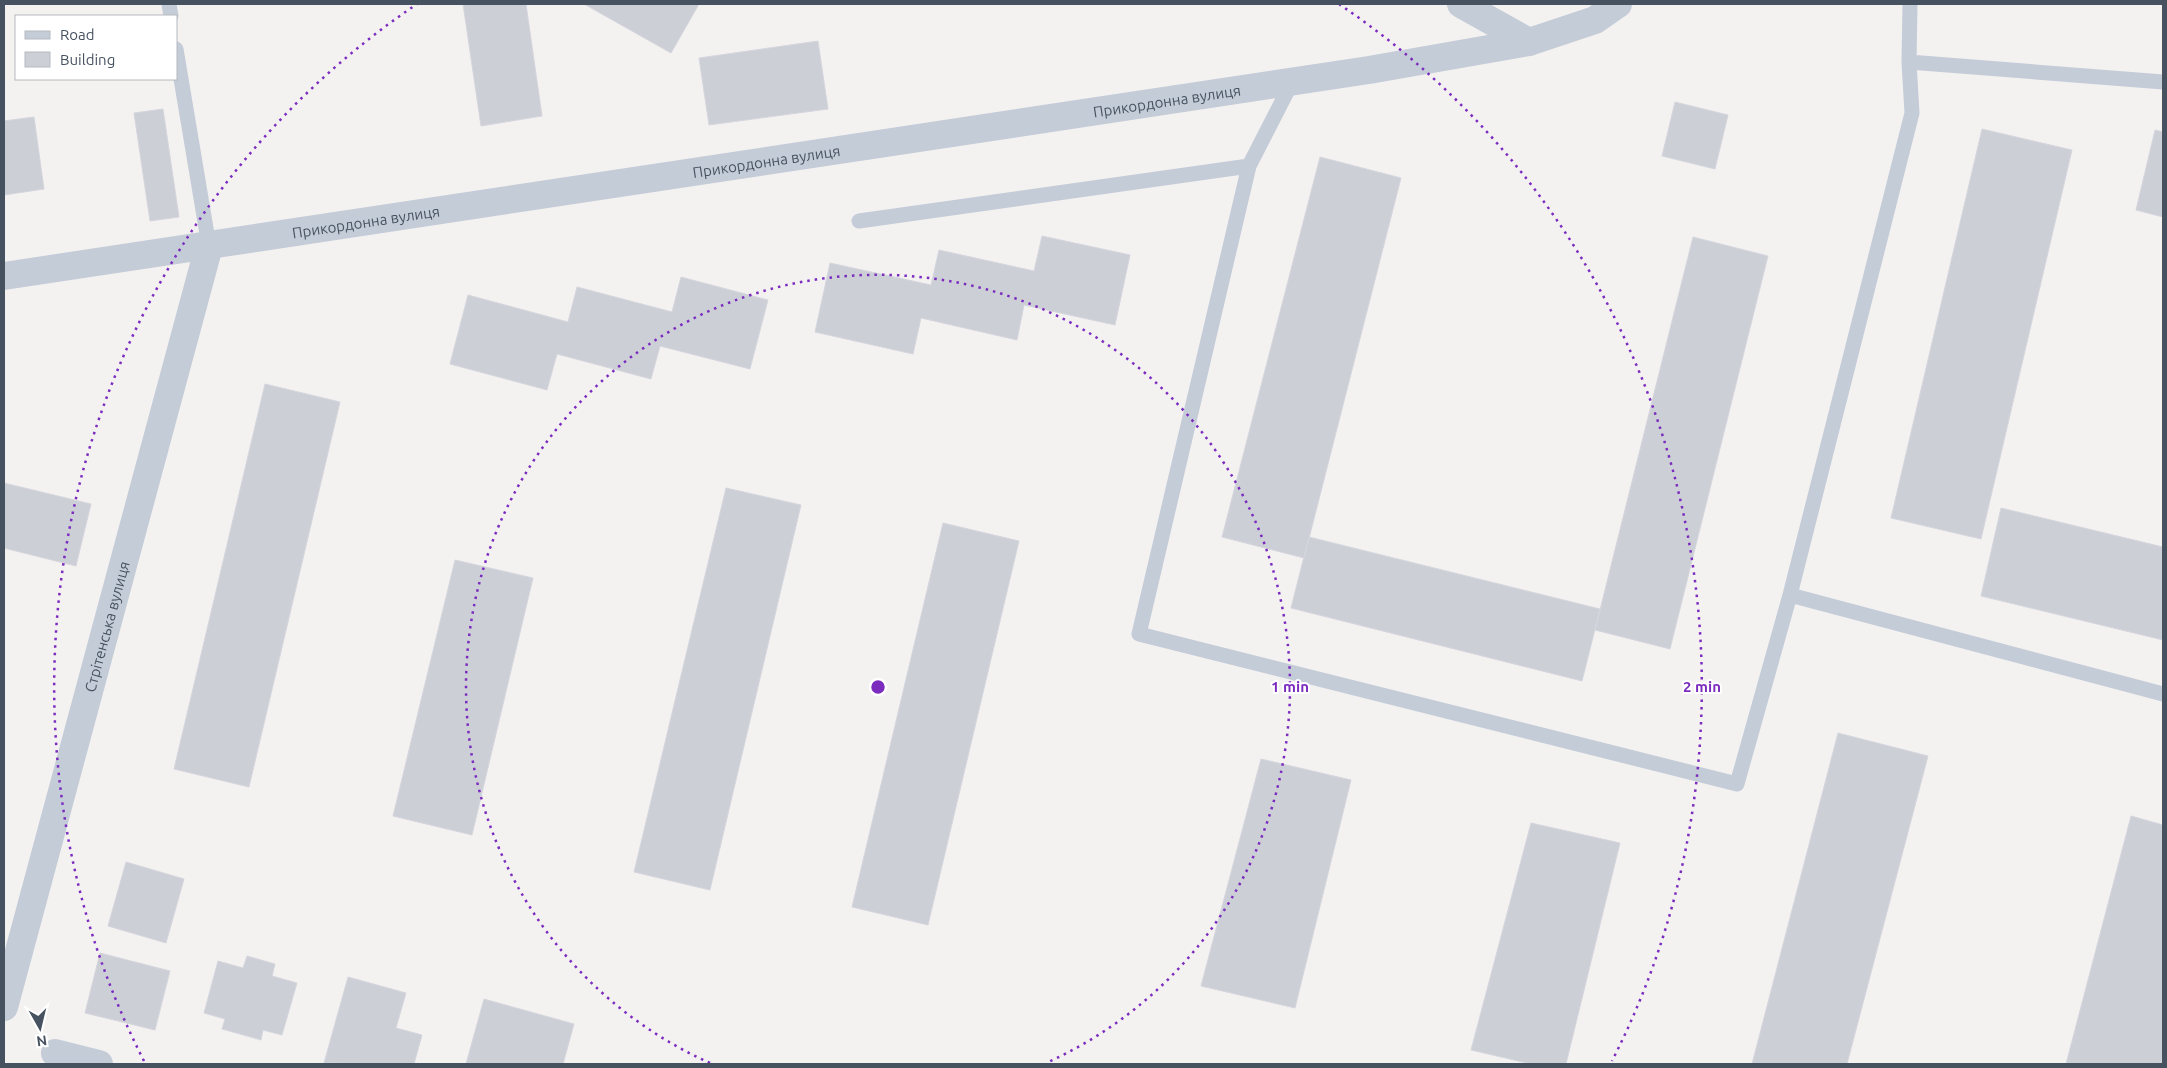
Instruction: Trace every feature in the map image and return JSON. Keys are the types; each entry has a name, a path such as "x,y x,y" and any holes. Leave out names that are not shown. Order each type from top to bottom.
{"street":[{"path":"1461,4 1529,42"},
{"name":"Прикордонна вулиця","path":"4,276 1292,82 1529,42 1595,20 1618,4"},
{"name":"Стрітенська вулиця","path":"4,1007 209,246"},
{"path":"55,1053 99,1064"}],"lane":[{"path":"1292,82 1249,166 1139,634 1736,784 1790,596 1912,112 1908,62 1910,4"},
{"path":"178,61 209,246"},
{"path":"1908,62 2163,82"},
{"path":"860,221 1249,166"},
{"path":"1790,596 2163,694"}],"building":[{"path":"463,4 526,4 542,116 481,126"},
{"path":"584,4 699,4 671,53"},
{"path":"818,41 828,109 709,125 699,58"},
{"path":"1675,102 1728,115 1715,169 1662,156"},
{"path":"163,109 179,217 150,221 134,113"},
{"path":"34,117 44,189 4,195 4,121"},
{"path":"1982,129 2072,150 1981,539 1891,518"},
{"path":"2155,130 2163,132 2163,217 2136,210"},
{"path":"1320,157 1401,178 1304,558 1222,537"},
{"path":"1042,236 1130,255 1115,325 1024,305 1017,340 921,318 913,354 815,332 830,263 931,285 939,250 1034,271"},
{"path":"1693,237 1768,256 1670,649 1595,630"},
{"path":"681,277 768,300 750,369 660,346 651,379 557,354 547,390 450,364 468,295 568,322 577,287 672,312"},
{"path":"265,384 340,402 249,787 174,769"},
{"path":"4,483 91,504 76,566 4,548"},
{"path":"726,488 801,505 710,890 634,872"},
{"path":"2001,508 2163,547 2163,640 1981,596"},
{"path":"943,523 1019,541 928,925 852,907"},
{"path":"1309,537 1600,609 1582,681 1291,608"},
{"path":"455,560 533,578 472,835 393,816"},
{"path":"1838,733 1928,756 1847,1064 1752,1064"},
{"path":"1261,759 1351,780 1295,1008 1201,986"},
{"path":"2131,816 2163,825 2163,1057 2161,1064 2066,1064"},
{"path":"1531,823 1620,843 1566,1064 1531,1064 1471,1050"},
{"path":"126,862 184,879 166,943 108,926"},
{"path":"100,953 170,971 155,1030 85,1013"},
{"path":"247,956 275,964 272,976 297,983 282,1035 263,1030 261,1040 222,1029 225,1019 204,1013 218,961 243,968"},
{"path":"348,977 406,993 396,1028 422,1035 414,1064 324,1063"},
{"path":"484,999 574,1024 563,1064 466,1064"}]}
